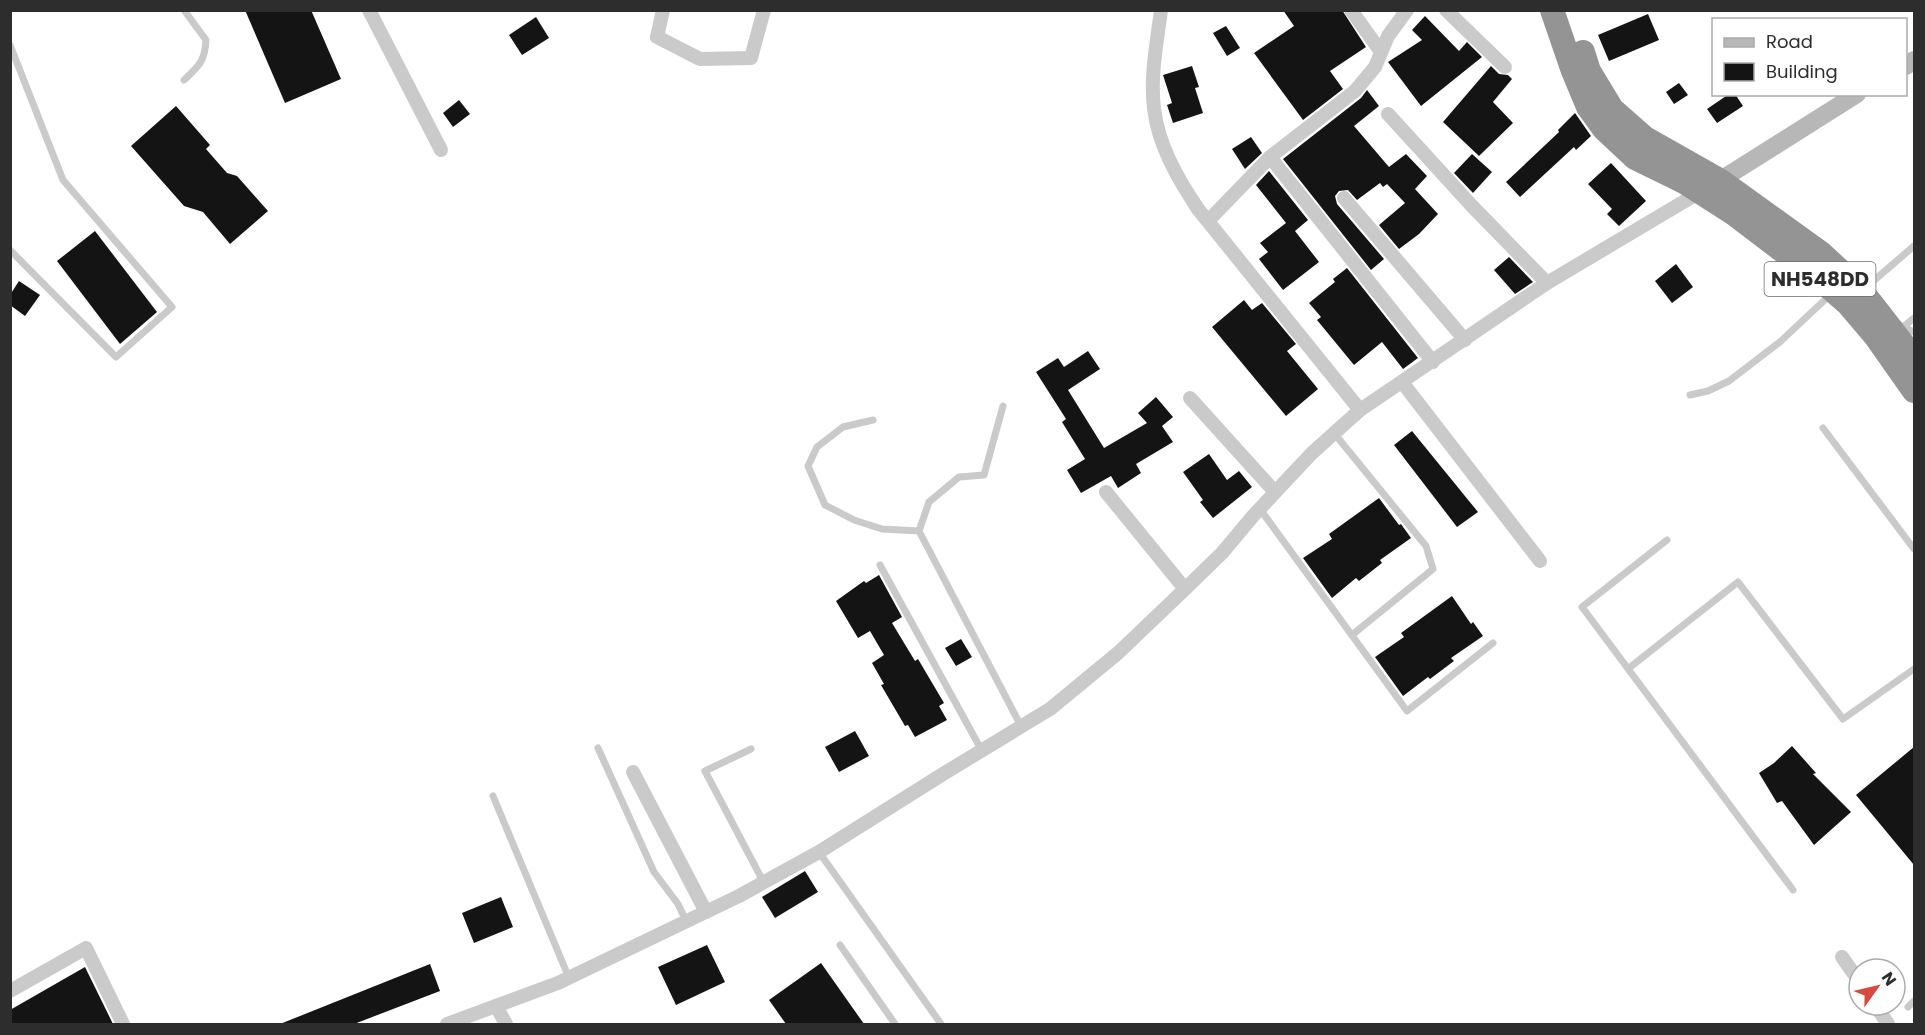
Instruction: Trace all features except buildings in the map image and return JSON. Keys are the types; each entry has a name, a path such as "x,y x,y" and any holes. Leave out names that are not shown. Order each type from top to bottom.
{"highway":[{"name":"NH548DD","path":"1552,10 1588,107 1604,129 1635,159 1684,182 1711,187 1821,253 1862,291 1882,320 1914,358"},
{"name":"NH548DD","path":"1570,10 1589,71 1612,109 1645,138 1711,187 1848,304 1882,320"},
{"name":"NH548DD","path":"1882,320 1889,354 1914,391"}],"main road":[{"path":"1711,187 1854,96"}],"street":[{"path":"369,10 441,150"},
{"path":"663,10 657,37 700,59 751,58 764,10"},
{"path":"1161,10 1153,87 1157,124 1178,178 1208,221 1360,410"},
{"path":"1351,10 1381,52"},
{"path":"1208,221 1270,157 1355,91 1375,67 1388,36 1407,10"},
{"path":"1446,10 1504,68"},
{"path":"1388,114 1547,284"},
{"path":"1270,157 1433,362"},
{"path":"447,1024 569,978 764,883 1022,728 1079,688 1185,589 1222,554 1275,492 1360,410 1547,284 1711,187"},
{"path":"1344,198 1466,340"},
{"path":"1402,382 1540,561"},
{"path":"1190,399 1275,492"},
{"path":"1106,492 1185,589"},
{"path":"633,772 706,912"},
{"path":"10,991 86,948 123,1024"},
{"path":"1842,957 1847,964"},
{"path":"496,1006 507,1024"}],"lane":[{"path":"184,10 202,31 206,40 205,52 200,65 184,80"},
{"path":"10,45 63,180 172,308 116,357 10,250"},
{"path":"1862,291 1914,246"},
{"path":"1690,395 1708,391 1729,381 1781,341 1834,292"},
{"path":"1882,320 1914,318"},
{"path":"1882,320 1914,332"},
{"path":"1003,406 984,475 959,477 929,502 919,531 1022,728"},
{"path":"873,420 843,427 817,447 808,466 825,505 854,520 882,529 919,531"},
{"path":"1824,428 1914,549"},
{"path":"1334,433 1426,546 1433,569 1352,636"},
{"path":"1260,509 1407,711 1493,644"},
{"path":"1666,540 1582,607 1793,890"},
{"path":"880,565 982,751"},
{"path":"1629,668 1738,582 1843,719 1914,669"},
{"path":"598,748 654,872 678,904 686,922"},
{"path":"751,749 705,771 764,883"},
{"path":"494,796 569,978"},
{"path":"819,852 941,1024"},
{"path":"840,945 895,1024"}]}
